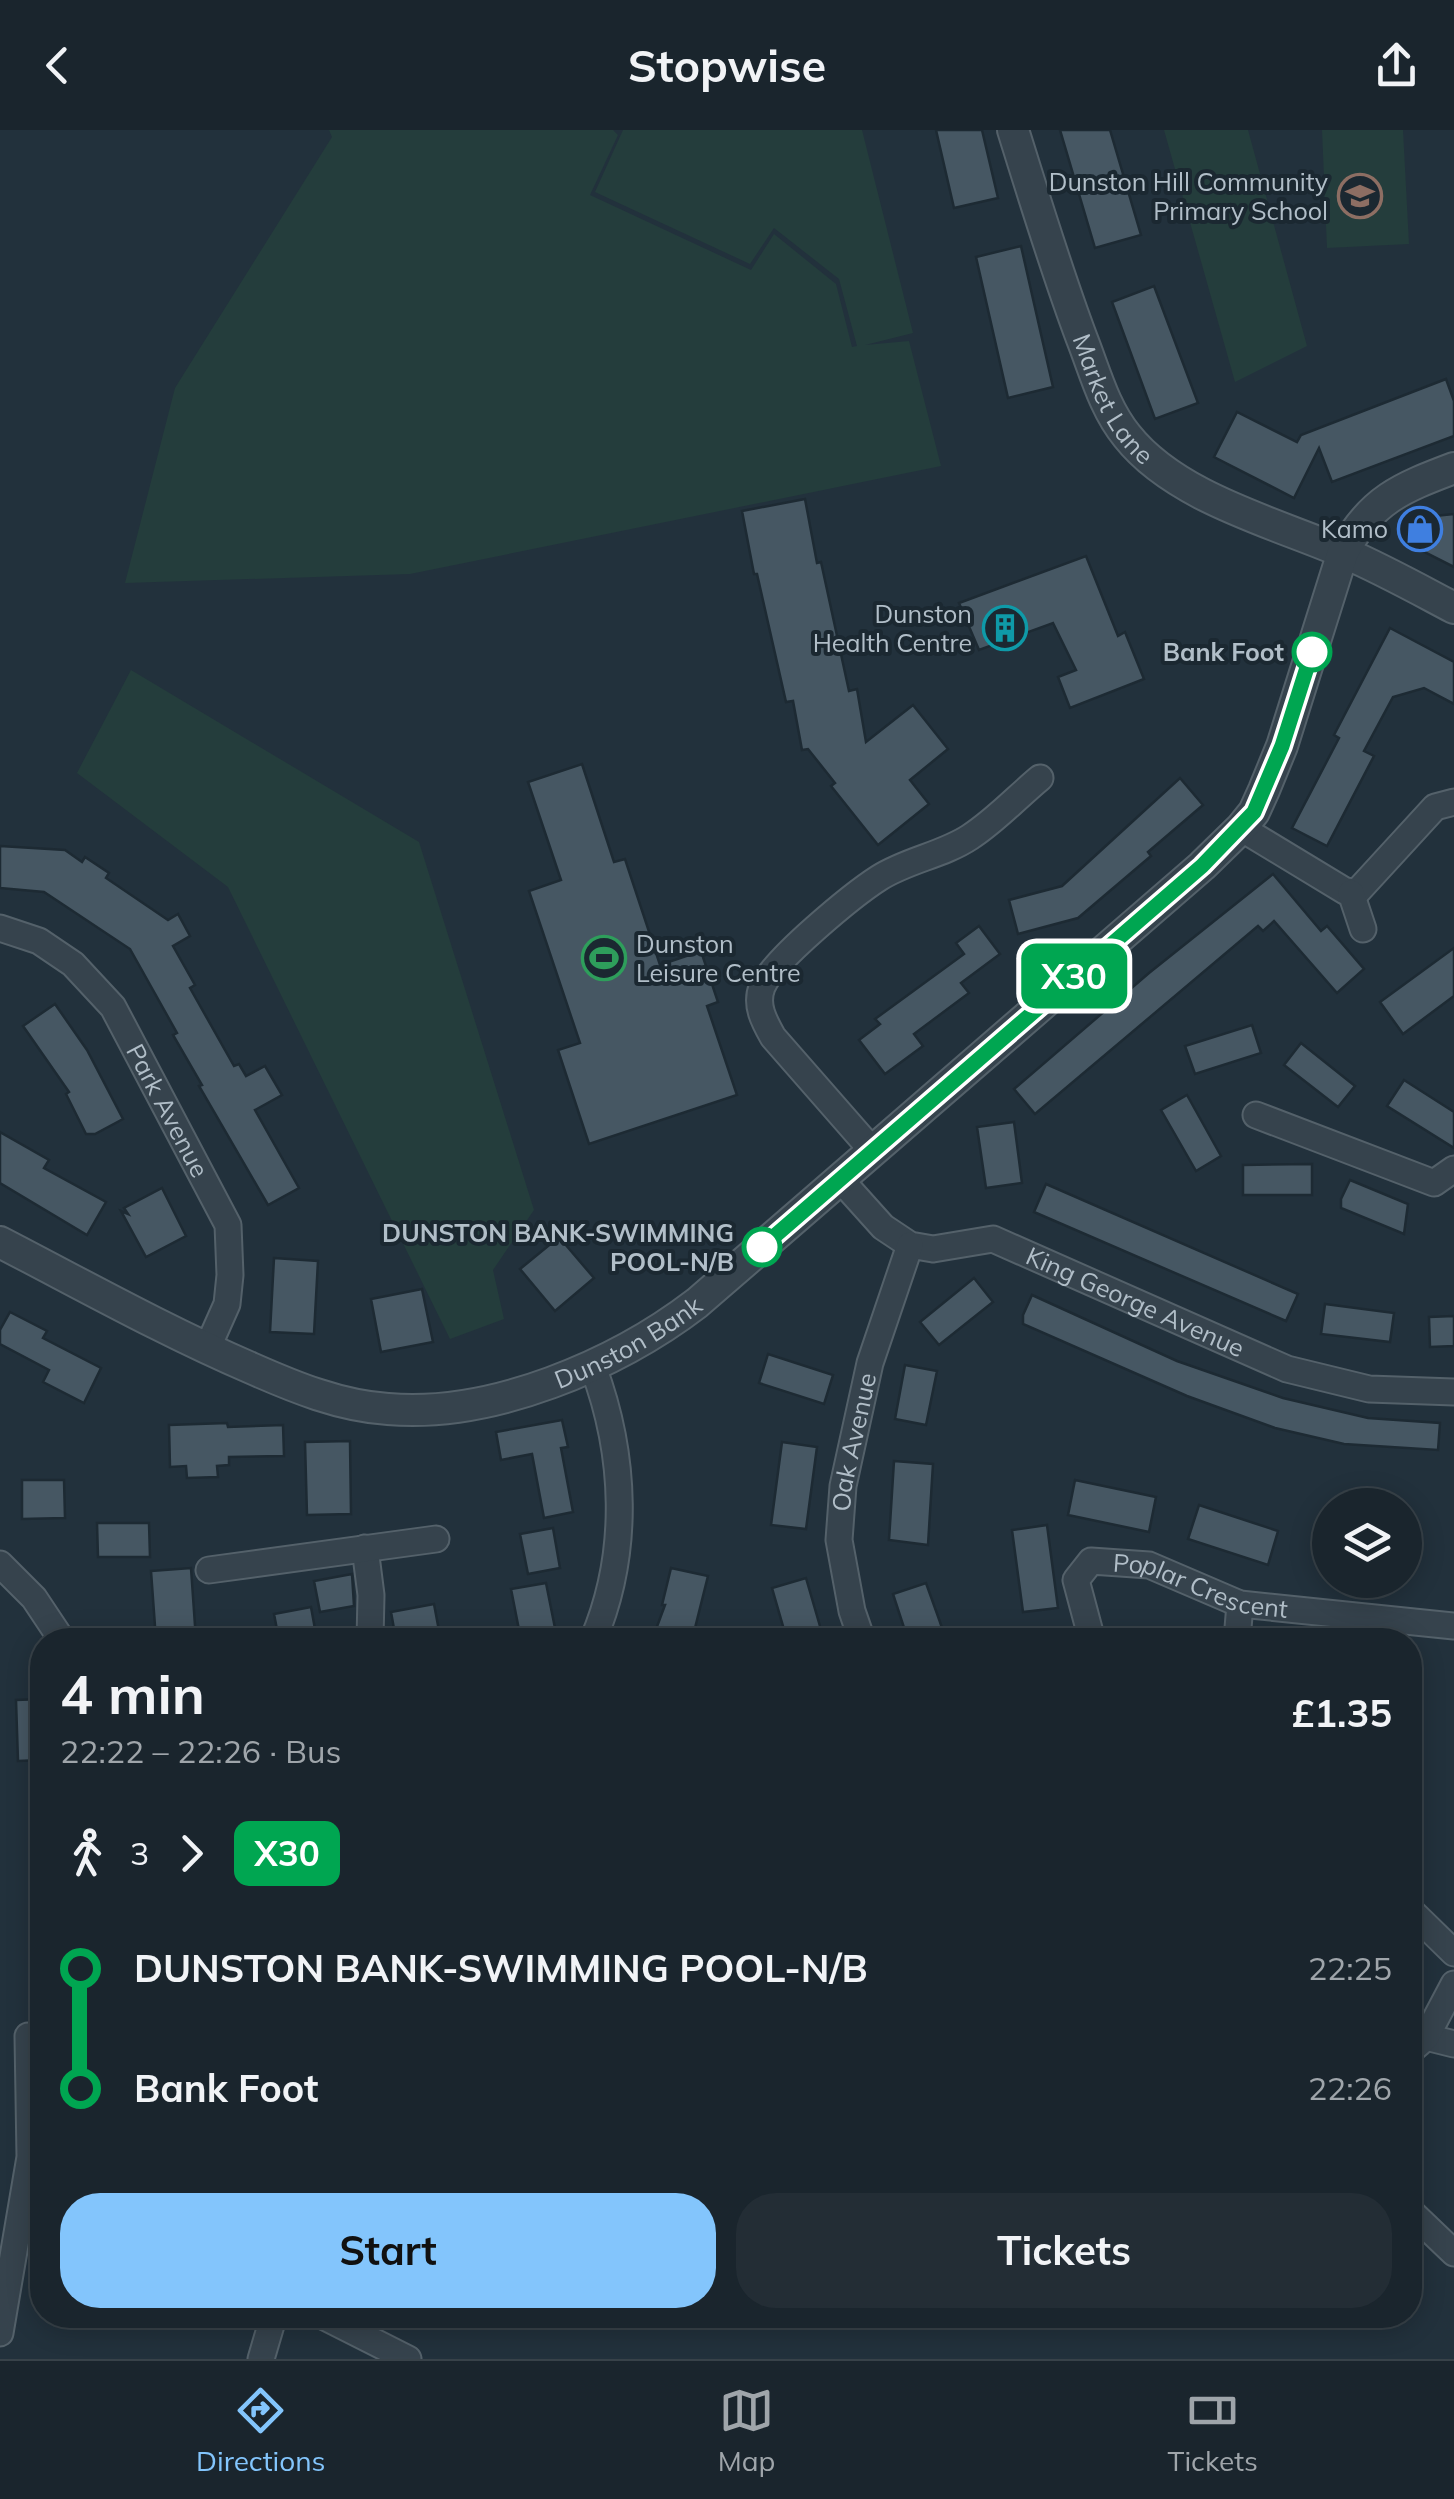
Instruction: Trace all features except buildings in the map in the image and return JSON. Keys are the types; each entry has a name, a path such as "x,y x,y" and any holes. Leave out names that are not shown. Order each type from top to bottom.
{"street":[{"name":"Market Lane","path":"1013,130 1067,299 1108,408 1128,438 1208,498 1343,552 1454,608"},
{"name":"Dunston Bank","path":"0,1242 207,1349 316,1394 387,1410 422,1410 488,1400 542,1386 593,1367 641,1342 698,1303 1241,828 1254,812 1282,746 1343,552 1358,525 1379,502 1454,468"},
{"path":"871,1149 773,1036 761,1016 763,986 772,972 836,912 881,876 969,838 1040,778"},
{"path":"1350,893 1363,889 1435,808 1454,802"},
{"path":"1241,828 1350,893 1363,928"},
{"name":"Park Avenue","path":"0,928 39,940 73,964 114,1007 228,1226 227,1304 207,1349"},
{"path":"1256,1114 1434,1183 1454,1169"},
{"path":"839,1178 883,1228 910,1245"},
{"name":"King George Avenue","path":"910,1245 933,1249 993,1239 1287,1369 1369,1389 1454,1392"},
{"name":"Oak Avenue","path":"858,1628 839,1540 843,1486 870,1364 910,1245"},
{"path":"593,1367 605,1401 618,1468 620,1510 606,1605 597,1628"},
{"path":"210,1570 436,1538"},
{"path":"366,1548 370,1628"},
{"name":"Poplar Crescent","path":"1089,1628 1076,1580 1090,1561 1149,1566 1240,1604 1454,1626"},
{"path":"0,1564 34,1598 54,1628"},
{"path":"1238,1628 1240,1604"},
{"path":"1422,1922 1454,1953"},
{"path":"1422,2037 1454,1984"},
{"path":"0,2333 30,2157 28,2036"},
{"path":"1422,2044 1454,2044"},
{"path":"1422,2222 1454,2253"},
{"path":"261,2359 270,2328"},
{"path":"347,2328 408,2359"}],"green space":[{"path":"329,130 613,130 618,135 590,195 751,270 774,234 836,284 852,347 857,346 839,279 774,228 750,264 595,192 623,130 862,130 913,333 865,345 909,341 941,466 410,574 125,583 175,388 332,137"},
{"path":"1164,130 1248,130 1307,346 1235,382"},
{"path":"1322,130 1403,130 1409,244 1327,248"},
{"path":"131,670 419,842 534,1210 493,1270 504,1319 450,1339 228,887 77,773"}],"bus line":[{"name":"X30","path":"762,1247 1241,828 1254,812 1282,746 1312,652"}],"place":[{"name":"Dunston Hill Community Primary School","path":"1360,196"},
{"name":"Kamo","path":"1420,529"},
{"name":"Dunston Health Centre","path":"1005,628"},
{"name":"Bank Foot","path":"1312,652"},
{"name":"Dunston Leisure Centre","path":"604,958"},
{"name":"DUNSTON BANK-SWIMMING POOL-N/B","path":"762,1247"}]}
